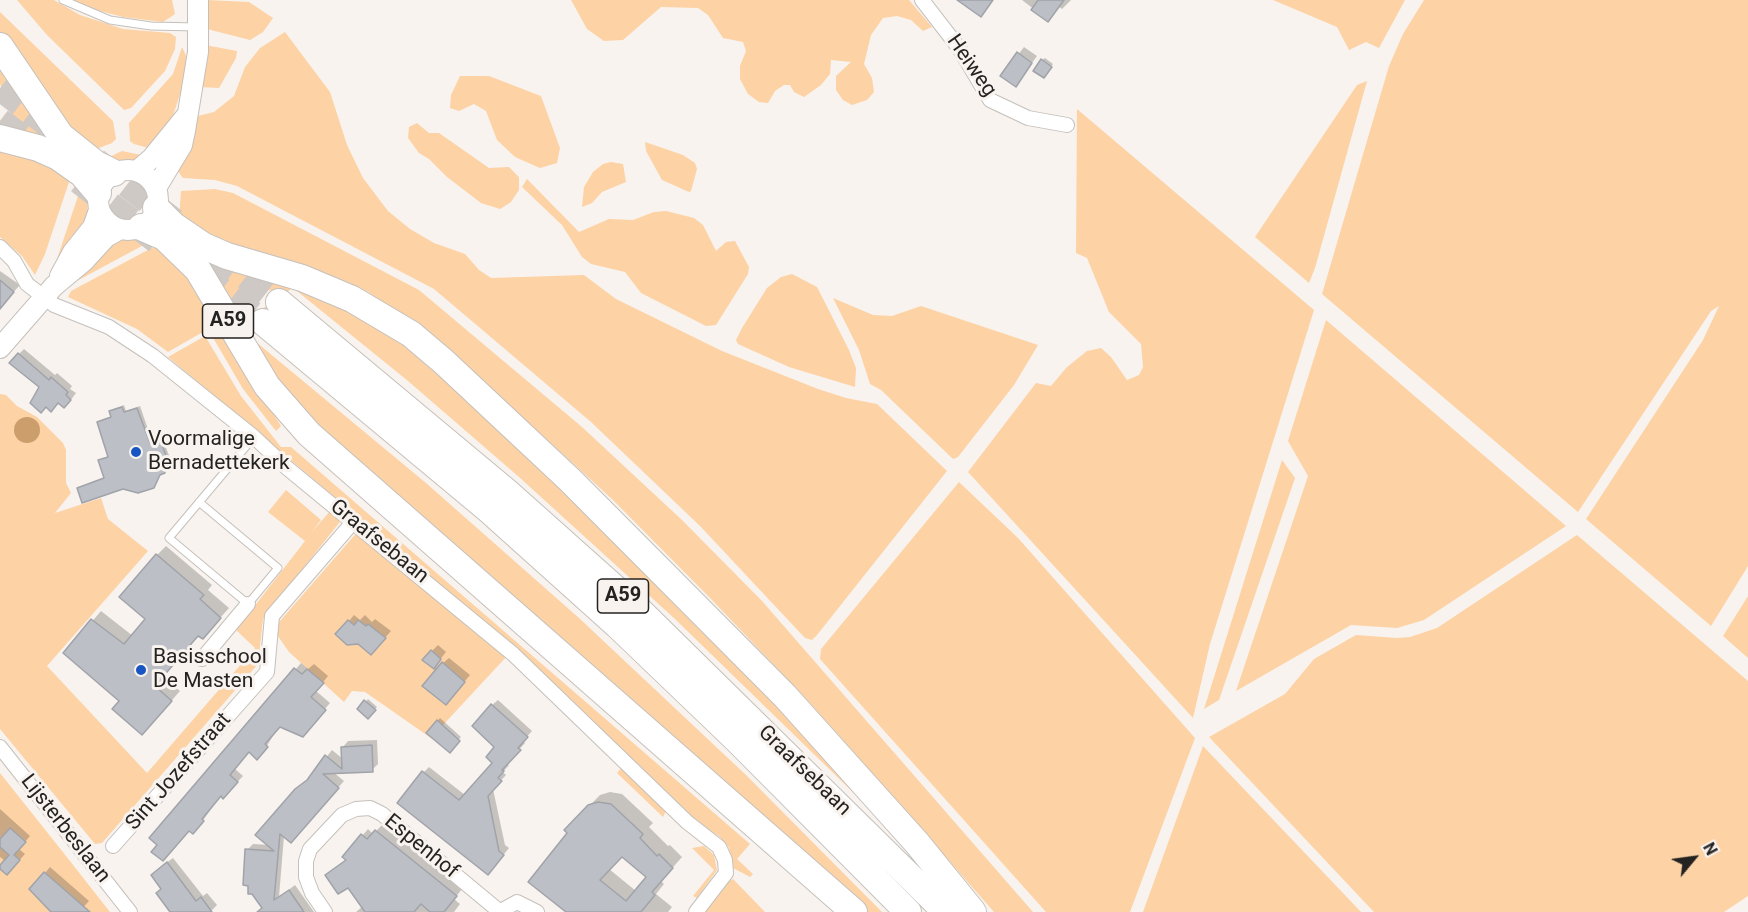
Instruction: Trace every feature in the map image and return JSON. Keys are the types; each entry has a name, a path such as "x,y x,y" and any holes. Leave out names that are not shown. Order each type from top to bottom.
{"highway":[{"path":"0,46 61,136 92,162 112,187"},
{"path":"0,138 38,148 58,157 82,174 112,187"},
{"name":"A59","path":"143,213 198,270 267,386 309,434 854,912"},
{"name":"A59","path":"143,213 173,225 204,246 226,256 302,278 352,299 411,334 570,480 784,696 917,843 973,912"},
{"name":"Graafsebaan","path":"279,302 507,492 637,608 946,912"},
{"name":"Graafsebaan","path":"263,322 481,503 617,625 737,740 908,912"}],"main road":[{"path":"0,348 49,292 84,261 106,237 143,213 165,169 182,145 186,114 196,73 198,0"},
{"path":"49,292 73,252 93,227 112,187 153,158 186,114"},
{"path":"112,187 147,176 143,213"},
{"path":"112,187 107,222 143,213"}],"street":[{"name":"Heiweg","path":"922,0 959,48 990,100 1028,118 1067,125"},
{"name":"Graafsebaan","path":"0,247 14,261 27,284 49,292 54,305 109,327 153,356 254,437 286,467 513,654 687,822 719,847 724,854 726,873 696,912"},
{"name":"Sint Jozefstraat","path":"113,846 267,672 272,616 354,521"},
{"path":"202,659 248,604"},
{"name":"Lijsterbeslaan","path":"0,747 130,912"},
{"name":"Espenhof","path":"325,912 312,893 306,877 306,861 310,849 342,815 356,809 370,808 382,814 499,912 517,902 537,912"}],"lane":[{"path":"63,0 110,20 150,26 199,27"},
{"path":"199,502 278,568 248,604 169,538 199,502 254,437"}],"shaded area":[{"path":"17,0 54,0 80,15 123,29 170,33 176,37 175,49 165,71 131,108 124,110 47,35"},
{"path":"72,0 172,0 175,14 163,22 123,17 81,6"},
{"path":"207,0 249,2 273,18 263,32 250,40 207,29"},
{"path":"571,0 909,0 932,27 923,31 911,20 897,16 883,18 871,35 864,64 872,78 874,92 867,100 852,105 843,100 836,90 836,76 851,62 831,60 830,74 821,85 804,97 794,92 790,85 784,85 775,91 768,103 759,102 748,94 740,79 740,66 746,51 743,42 723,38 708,15 698,8 661,7 623,40 604,41 587,29"},
{"path":"1273,0 1405,0 1379,48 1366,42 1349,50 1337,27"},
{"path":"1424,0 1748,0 1748,566 1711,626 1586,519 1703,340 1719,306 1711,311 1578,512 1322,294 1389,66 1403,34"},
{"path":"0,12 113,121 116,139 112,143 91,151 86,147 0,40"},
{"path":"285,32 330,92 347,145 363,178 388,211 410,229 434,243 465,254 479,270 491,278 584,275 616,299 722,351 818,389 846,398 877,404 947,471 812,640 805,638 700,526 591,422 434,289 237,186 215,180 183,178 174,166 194,117 214,112 234,96 245,67 260,48"},
{"path":"205,45 237,51 236,58 219,88 200,87"},
{"path":"182,47 187,58 182,88 171,122 152,149 134,144 130,141 129,123 173,74"},
{"path":"0,57 69,152 0,132 0,120 9,117 12,111 0,84"},
{"path":"460,76 489,76 541,96 560,148 557,163 540,168 515,157 497,140 486,111 474,104 459,111 450,108 451,95"},
{"path":"1367,81 1309,283 1255,237 1357,85"},
{"path":"1077,109 1314,310 1210,644 1193,718 968,472 1036,383 1051,386 1067,367 1087,351 1101,348 1111,357 1127,380 1139,375 1143,367 1141,344 1109,312 1087,258 1076,253"},
{"path":"417,123 429,133 439,133 489,168 509,167 519,177 519,190 511,202 500,209 481,203 447,177 429,159 419,153 408,138 409,127"},
{"path":"645,142 683,155 695,163 697,169 691,191 662,180 646,151"},
{"path":"0,145 67,172 64,178 69,182 45,254 35,275 22,256 0,237"},
{"path":"122,151 146,156 134,163 99,162"},
{"path":"611,162 623,164 626,182 602,192 592,203 582,207 584,187 593,172 603,164"},
{"path":"527,179 579,232 609,219 633,220 654,212 666,211 694,218 703,225 716,251 726,242 735,241 749,267 748,274 716,325 706,326 641,293 625,272 591,264 582,257 562,225 522,187"},
{"path":"82,184 87,191 88,219 51,277"},
{"path":"215,189 233,193 419,290 582,427 682,520 762,601 1033,912 994,912 810,703 712,600 613,500 436,338 368,292 333,276 227,252 179,221 181,191"},
{"path":"138,237 153,240 60,290 116,239"},
{"path":"161,243 174,253 281,426 276,431 243,389 208,329 168,352 137,329 68,297 71,291"},
{"path":"184,243 296,283 407,339 579,493 898,836 675,619 519,477 408,381 292,287 250,337 426,483 579,618 746,775 882,912 863,912 299,417","holes":["248,285 277,292 252,323 238,296 240,288"]},
{"path":"792,274 817,287 856,368 855,387 789,367 738,344 736,340 742,328 767,288 781,277"},
{"path":"833,298 873,315 892,316 921,306 1038,345 1014,385 958,457 953,459 881,390 870,384 859,350"},
{"path":"1326,320 1566,526 1424,620 1397,628 1351,625 1236,691 1308,476 1288,441"},
{"path":"205,336 241,396 281,447 291,447 750,844 737,859 753,874 750,877 733,868 729,848 719,836 694,821 574,702 519,652 168,357"},
{"path":"0,394 6,395 17,406 37,417 63,443 66,450 66,483 71,493 55,513 101,498 108,519 148,551 47,666 147,773 255,648 236,630 305,541 268,512 286,490 321,520 311,533 331,510 343,518 263,619 258,664 102,843 95,844 0,729"},
{"path":"27,417 36,421 40,430 36,439 27,443 18,439 14,430 18,421"},
{"path":"1282,460 1295,478 1219,700 1204,709"},
{"path":"959,482 1018,538 1195,738 1130,912 1046,912 820,659 821,649"},
{"path":"359,530 508,655 431,738 365,692 352,691 344,702 289,652 273,629"},
{"path":"1577,535 1748,681 1748,896 1724,912 1374,912 1209,737 1285,694 1314,659 1356,635 1410,637 1437,628"},
{"path":"1748,596 1748,658 1723,636"},
{"path":"1203,746 1361,912 1143,912"},
{"path":"621,768 666,811 663,817 617,773"},
{"path":"0,773 66,856 110,912 0,912"},
{"path":"704,846 714,855 717,870 697,898 693,896 714,870 692,848"},
{"path":"733,879 765,912 703,912"}],"building":[{"path":"957,0 993,0 981,17"},
{"path":"1038,0 1064,0 1048,22 1031,10"},
{"path":"1017,52 1032,63 1016,87 1000,76"},
{"path":"1041,59 1052,67 1044,78 1033,71"},
{"path":"0,280 14,292 0,309"},
{"path":"18,353 49,380 51,377 68,392 66,395 71,400 64,408 58,403 51,412 46,407 41,413 30,403 39,387 9,363"},
{"name":"Voormalige Bernadettekerk","path":"122,407 124,412 137,408 150,443 160,439 168,461 162,463 165,473 160,475 154,488 138,493 123,489 82,503 77,488 104,478 98,460 108,457 97,422 111,417 109,411"},
{"path":"156,554 204,595 200,599 221,618 203,639 198,636 155,686 172,701 142,735 112,709 119,701 63,653 91,619 124,644 145,619 119,597"},
{"path":"348,620 354,625 358,620 366,626 368,624 386,638 371,655 358,644 347,645 335,634"},
{"path":"431,650 441,659 434,669 422,660"},
{"path":"442,662 465,682 446,705 422,686"},
{"path":"294,668 302,674 307,669 324,683 311,697 326,710 303,737 280,727 265,744 268,747 257,760 249,752 230,775 238,782 223,799 221,796 193,834 189,831 163,861 151,852 157,845 149,838"},
{"path":"364,700 376,710 368,719 357,709"},
{"path":"491,704 528,737 518,748 521,750 502,770 504,771 498,778 502,781 488,796 499,851 504,855 488,875 397,803 422,771 459,800 492,763 486,757 494,747 472,726"},
{"path":"437,720 460,741 450,753 426,733"},
{"path":"372,745 373,772 323,774 339,788 291,843 280,834 274,900 289,890 304,912 257,912 262,908 252,894 248,894 248,886 243,885 245,849 274,851 255,835 295,789 307,780 325,755 342,769 341,747"},
{"path":"598,802 611,804 643,834 640,838 657,856 659,854 673,868 652,892 655,895 641,912 566,912 528,882 567,833 564,830 588,805","holes":["622,857 646,877 626,901 600,880"]},
{"path":"10,828 26,842 14,855 20,860 7,875 0,869 0,865 9,855 0,847 0,839"},
{"path":"375,830 457,896 444,912 430,912 421,904 414,912 365,912 348,888 338,894 325,875 346,860 342,857 361,834 367,839"},
{"path":"167,862 196,901 201,897 212,912 170,912 156,893 161,889 151,875"},
{"path":"44,872 90,912 51,912 29,889"}],"tunnel":[{"path":"0,88 55,130"},
{"path":"0,121 36,148"},
{"path":"96,161 174,221"},
{"path":"79,181 157,241"},
{"path":"215,253 279,302"},
{"path":"201,274 263,322"}],"place":[{"name":"Voormalige Bernadettekerk","path":"136,452"},
{"name":"Basisschool De Masten","path":"141,670"}]}
